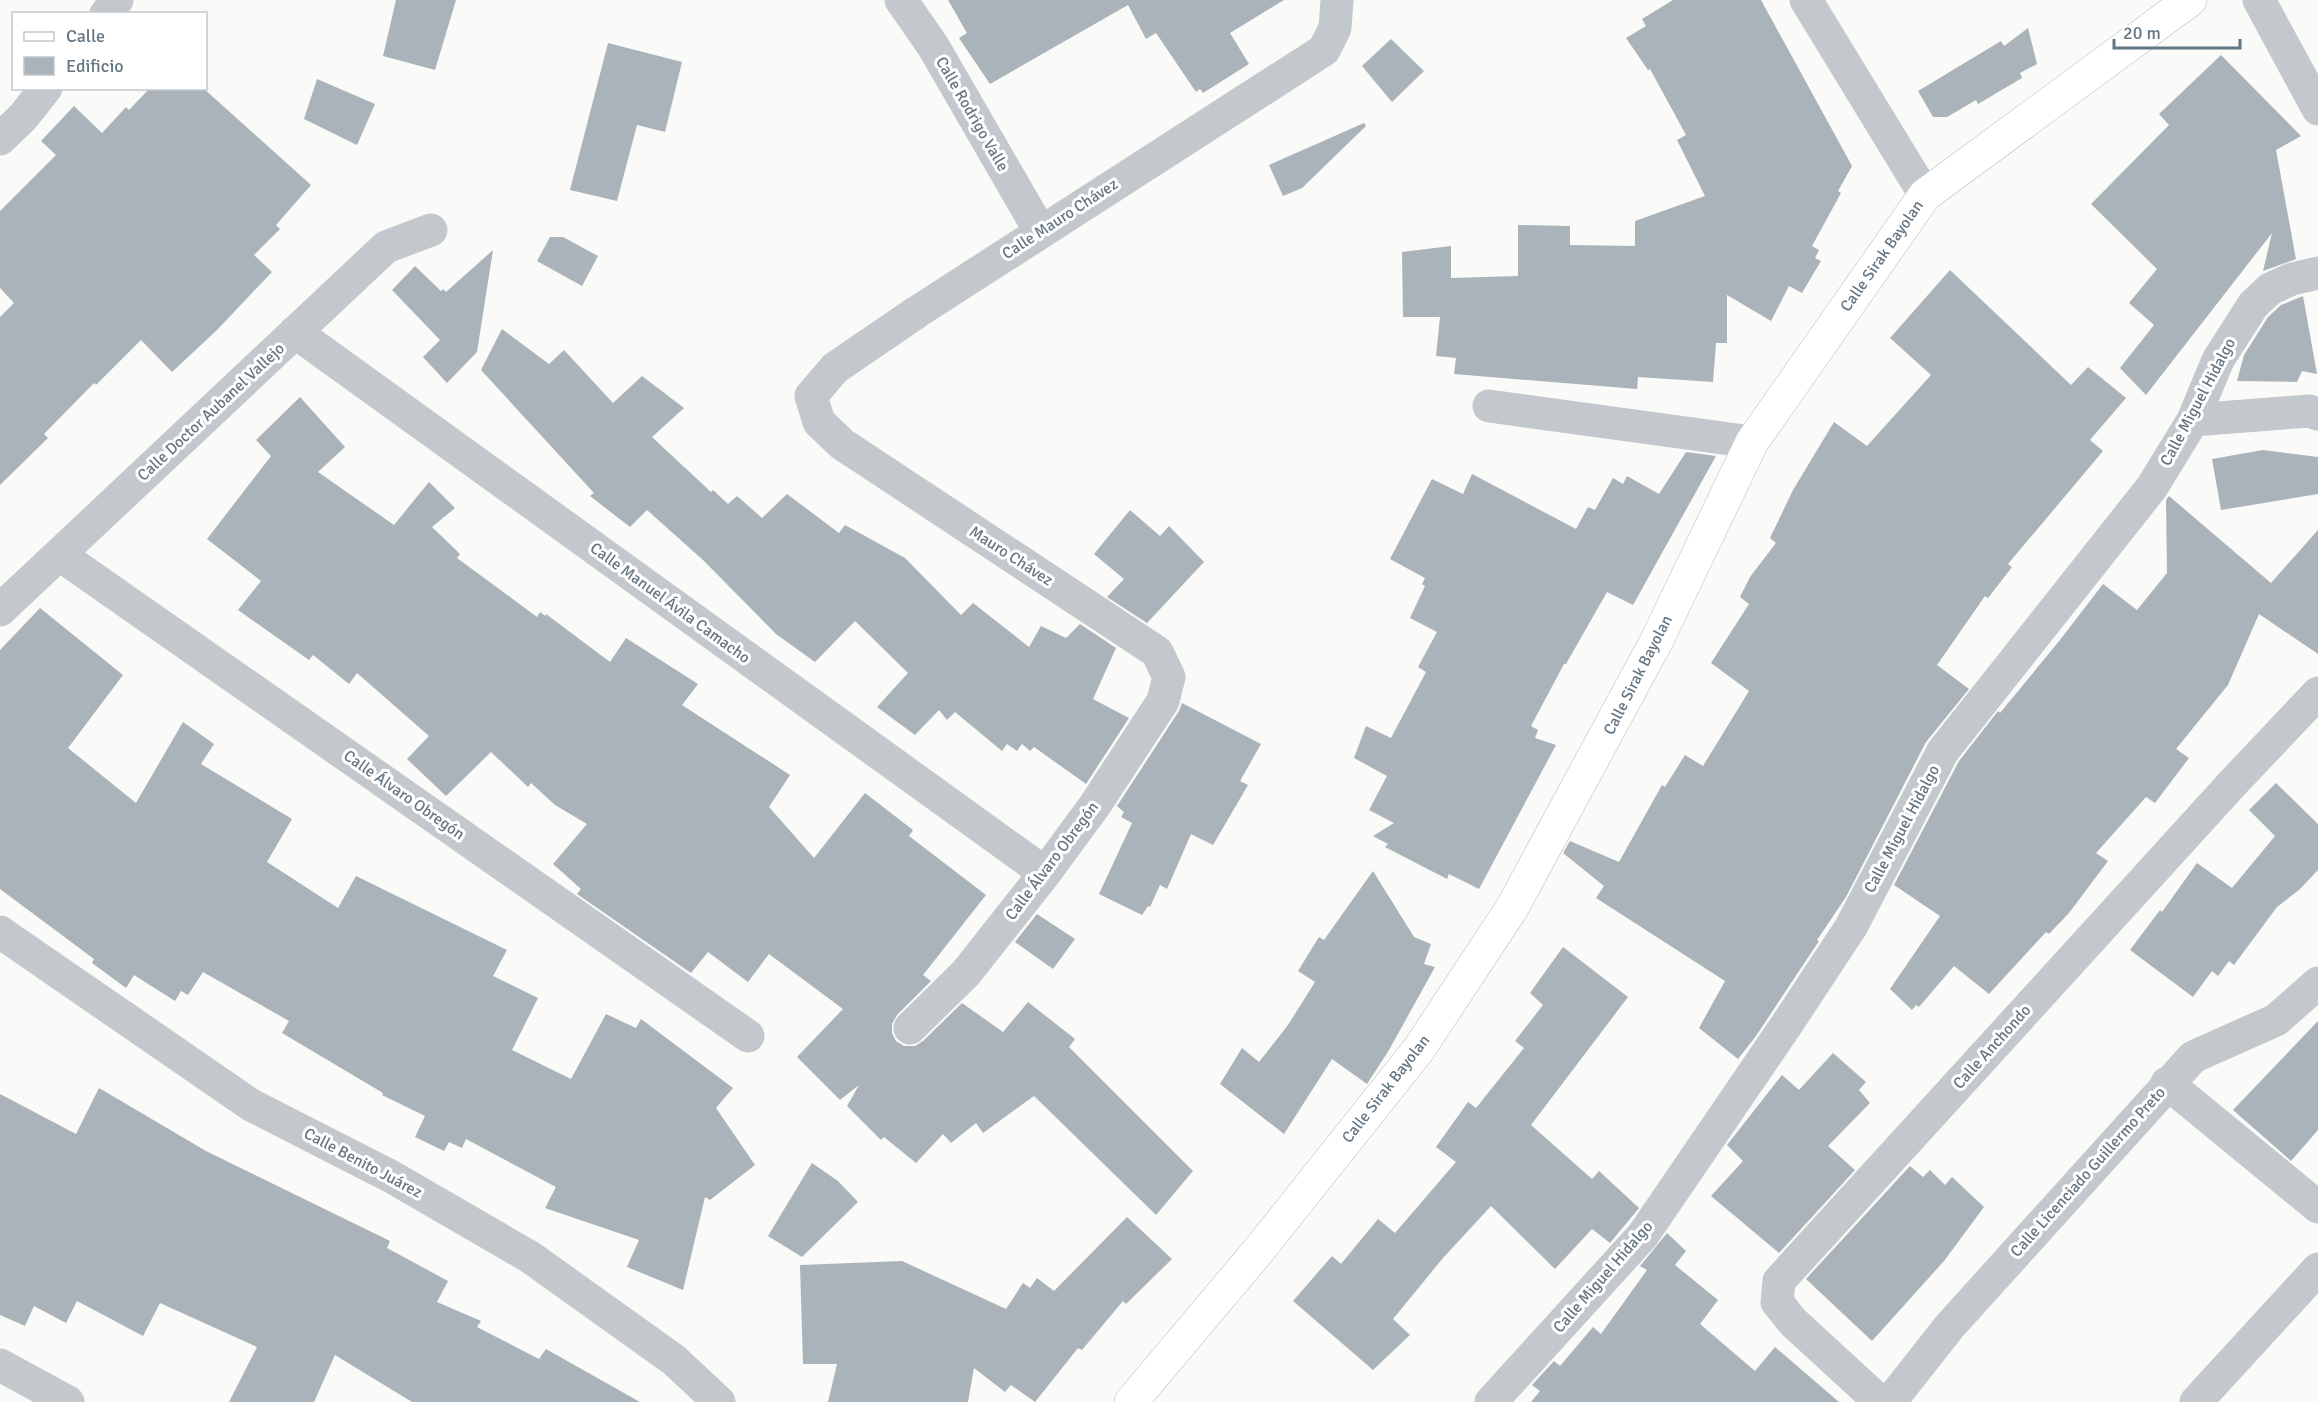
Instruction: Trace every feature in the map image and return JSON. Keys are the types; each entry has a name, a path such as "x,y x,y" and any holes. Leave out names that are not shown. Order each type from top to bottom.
{"main road":[{"name":"Calle Sirak Bayolan","path":"1131,1402 1259,1250 1419,1049 1512,908 1657,640 1752,442 1924,195 2190,0"}],"street":[{"path":"108,12 117,0"},
{"name":"Calle Rodrigo Valle","path":"900,0 933,46 1041,231"},
{"name":"Calle Mauro Chávez","path":"842,444 819,422 812,396 835,368 1041,231 1324,50 1335,28 1337,0"},
{"path":"1806,0 1924,195"},
{"path":"2259,0 2318,109"},
{"path":"0,139 44,90"},
{"name":"Calle Doctor Aubanel Vallejo","path":"0,610 386,247 431,230"},
{"name":"Calle Miguel Hidalgo","path":"1491,1402 1643,1234 1851,927 1943,751 2152,488 2193,420 2218,360 2253,305 2270,289 2292,279 2318,273"},
{"name":"Calle Manuel Ávila Camacho","path":"295,333 1045,873"},
{"path":"1489,406 1752,442"},
{"path":"2193,420 2309,411 2318,414"},
{"name":"Mauro Chávez","path":"842,444 1157,652 1169,677"},
{"name":"Calle Álvaro Obregón","path":"60,555 748,1036"},
{"name":"Calle Álvaro Obregón","path":"910,1028 966,973 1045,873 1095,805 1163,700 1169,677"},
{"name":"Calle Anchondo","path":"1880,1402 1793,1322 1777,1302 1779,1281 2231,785 2318,693"},
{"name":"Calle Benito Juárez","path":"0,932 251,1105 392,1177 530,1257 674,1360 719,1402"},
{"name":"Calle Licenciado Guillermo Preto","path":"1890,1402 1949,1327 2167,1083 2193,1057 2276,1020 2318,983"},
{"path":"2167,1083 2318,1208"},
{"path":"2196,1402 2318,1269"},
{"path":"0,1365 68,1402"}],"building":[{"path":"396,0 456,0 435,70 383,56"},
{"path":"948,0 1284,0 1230,33 1249,64 1203,93 1200,89 1196,92 1156,33 1146,39 1128,5 990,84 959,38 967,33"},
{"path":"1673,0 1761,0 1852,166 1838,191 1841,193 1812,246 1819,250 1815,258 1821,261 1802,293 1789,286 1771,321 1727,295 1727,343 1716,343 1713,382 1638,377 1637,389 1454,374 1456,358 1436,356 1440,317 1403,317 1402,252 1451,246 1451,278 1518,276 1518,225 1570,226 1570,245 1635,246 1635,221 1705,196 1677,140 1686,135 1650,69 1648,70 1626,38 1646,26 1642,19"},
{"path":"2028,28 2037,64 2020,73 2022,78 1978,104 1976,100 1947,117 1933,117 1918,91 2001,41 2004,46"},
{"path":"1391,39 1424,71 1392,102 1362,66"},
{"path":"608,43 682,62 665,132 637,125 617,201 570,190"},
{"path":"2221,55 2301,136 2276,150 2296,259 2263,271 2272,233 2146,395 2120,368 2154,325 2129,303 2157,269 2091,204 2169,125 2159,114"},
{"path":"317,79 375,104 357,145 304,119"},
{"path":"148,90 205,90 311,185 276,225 280,229 254,255 272,272 217,330 172,372 141,340 96,385 94,383 44,434 48,438 0,485 0,317 14,303 0,288 0,211 56,155 41,141 74,106 102,133 126,107 129,110"},
{"path":"1364,123 1366,126 1302,188 1283,196 1269,165"},
{"path":"550,237 563,237 598,256 582,286 537,261"},
{"path":"493,250 477,352 447,383 423,357 440,340 392,290 415,266 441,291 443,289 446,292"},
{"path":"1950,270 2071,385 2088,367 2126,398 2090,440 2103,451 2008,564 2012,567 1988,598 1985,596 1937,665 1969,689 1926,742 1846,897 1756,1036 1738,1059 1699,1028 1725,981 1596,898 1604,886 1563,853 1570,841 1619,862 1662,785 1665,787 1685,755 1703,766 1749,691 1711,663 1749,604 1740,597 1750,577 1776,543 1770,538 1793,490 1834,422 1867,446 1931,375 1890,338"},
{"path":"2303,296 2317,374 2302,371 2297,382 2237,381 2244,355 2268,317 2281,305"},
{"path":"502,329 549,364 564,350 613,403 642,376 684,408 652,437 711,492 713,490 728,504 737,496 762,518 787,494 839,533 845,525 905,558 961,615 973,603 1029,647 1041,626 1066,638 1080,624 1116,648 1093,699 1129,718 1086,784 1034,747 1030,751 1022,744 1017,751 1007,744 1002,751 955,712 947,720 939,710 915,735 877,707 908,673 855,621 815,662 776,634 703,560 647,510 630,527 590,496 594,493 481,370"},
{"path":"300,397 345,447 318,472 394,525 429,482 455,508 432,527 460,554 457,558 537,617 540,612 545,616 546,614 610,662 626,638 698,684 682,705 790,775 769,807 814,858 865,793 913,830 909,836 986,895 923,975 931,981 897,1015 892,1024 892,1033 896,1041 904,1046 915,1046 962,1003 1003,1032 1028,1002 1075,1039 1069,1047 1193,1171 1156,1215 1034,1096 983,1133 976,1123 951,1143 943,1134 916,1163 884,1137 881,1140 847,1106 859,1085 840,1100 797,1057 843,1009 769,954 748,982 708,952 691,973 577,894 581,889 553,864 587,824 555,805 531,783 528,787 491,752 446,796 407,759 429,736 357,673 349,684 313,655 309,660 238,610 261,581 207,539 271,456 256,440"},
{"path":"2263,450 2318,457 2318,494 2221,510 2212,459"},
{"path":"1686,452 1716,456 1633,605 1607,592 1564,664 1531,726 1538,730 1535,738 1556,745 1479,889 1449,874 1447,879 1385,847 1388,844 1373,836 1394,823 1369,810 1387,776 1354,758 1366,726 1391,738 1426,672 1418,667 1437,632 1410,618 1425,586 1422,584 1425,578 1390,559 1432,479 1463,494 1472,474 1576,529 1588,507 1595,510 1613,478 1623,484 1627,476 1659,494"},
{"path":"2169,496 2271,583 2318,530 2318,654 2259,614 2228,685 2176,749 2189,758 2155,803 2146,797 2096,853 2108,861 2069,913 2049,934 2046,932 1989,994 1954,966 1919,1007 1916,1005 1912,1010 1890,989 1940,916 1894,885 1959,761 1998,711 2000,713 2060,640 2103,584 2137,610 2167,573 2166,500"},
{"path":"1130,510 1160,536 1169,526 1204,562 1147,623 1107,597 1124,579 1094,554"},
{"path":"40,608 123,675 68,748 136,803 183,722 214,744 201,764 292,819 267,862 338,908 356,876 507,950 493,976 538,998 512,1050 571,1079 606,1014 636,1028 641,1019 733,1088 716,1108 755,1165 710,1200 705,1197 683,1290 627,1267 639,1240 545,1208 556,1187 466,1139 462,1148 449,1142 444,1151 415,1137 425,1116 382,1095 383,1093 282,1033 289,1021 203,972 188,995 181,991 175,1001 134,975 126,988 92,963 94,959 0,889 0,650"},
{"path":"1182,703 1261,744 1240,781 1248,785 1213,845 1191,834 1167,889 1160,885 1150,907 1148,906 1142,915 1099,894 1132,823 1121,817 1124,812 1117,806"},
{"path":"2276,783 2318,824 2318,870 2300,889 2277,907 2234,965 2229,961 2218,976 2212,971 2193,997 2130,950 2160,910 2162,912 2197,863 2232,888 2275,836 2249,810"},
{"path":"1373,871 1414,937 1431,944 1424,964 1435,967 1389,1050 1367,1084 1332,1059 1284,1134 1220,1084 1242,1048 1259,1062 1288,1025 1315,982 1298,971 1319,937 1324,940"},
{"path":"1037,914 1075,939 1053,969 1015,942"},
{"path":"1563,947 1628,997 1531,1125 1592,1179 1599,1171 1639,1208 1610,1243 1592,1229 1555,1269 1491,1206 1443,1258 1393,1319 1410,1335 1373,1370 1293,1301 1332,1256 1341,1264 1378,1219 1395,1233 1456,1162 1436,1147 1468,1102 1476,1108 1524,1048 1515,1041 1543,1005 1530,993"},
{"path":"2318,1021 2318,1130 2291,1161 2233,1110"},
{"path":"1833,1053 1866,1082 1859,1090 1870,1103 1828,1146 1855,1170 1779,1253 1711,1196 1743,1161 1727,1145 1782,1075 1799,1090"},
{"path":"99,1088 206,1151 390,1241 387,1248 448,1281 437,1302 481,1321 477,1327 539,1359 546,1349 640,1402 412,1402 335,1355 314,1402 229,1402 257,1347 160,1303 143,1336 77,1301 66,1323 34,1306 25,1326 0,1315 0,1094 76,1134"},
{"path":"812,1163 838,1181 858,1202 802,1257 768,1236"},
{"path":"1910,1166 1923,1177 1930,1170 1945,1185 1952,1177 1984,1207 1944,1261 1872,1341 1806,1279"},
{"path":"1127,1217 1172,1259 1126,1304 1123,1301 1082,1350 1078,1348 1035,1402 1011,1385 1005,1392 974,1368 968,1402 828,1402 837,1364 803,1364 800,1265 902,1261 1006,1309 1023,1283 1030,1288 1037,1278 1054,1291"},
{"path":"1667,1233 1686,1251 1675,1265 1718,1300 1700,1324 1755,1371 1775,1347 1839,1402 1531,1402 1540,1391 1532,1385 1554,1361 1560,1366 1593,1327 1601,1334 1647,1270 1640,1266"}]}
